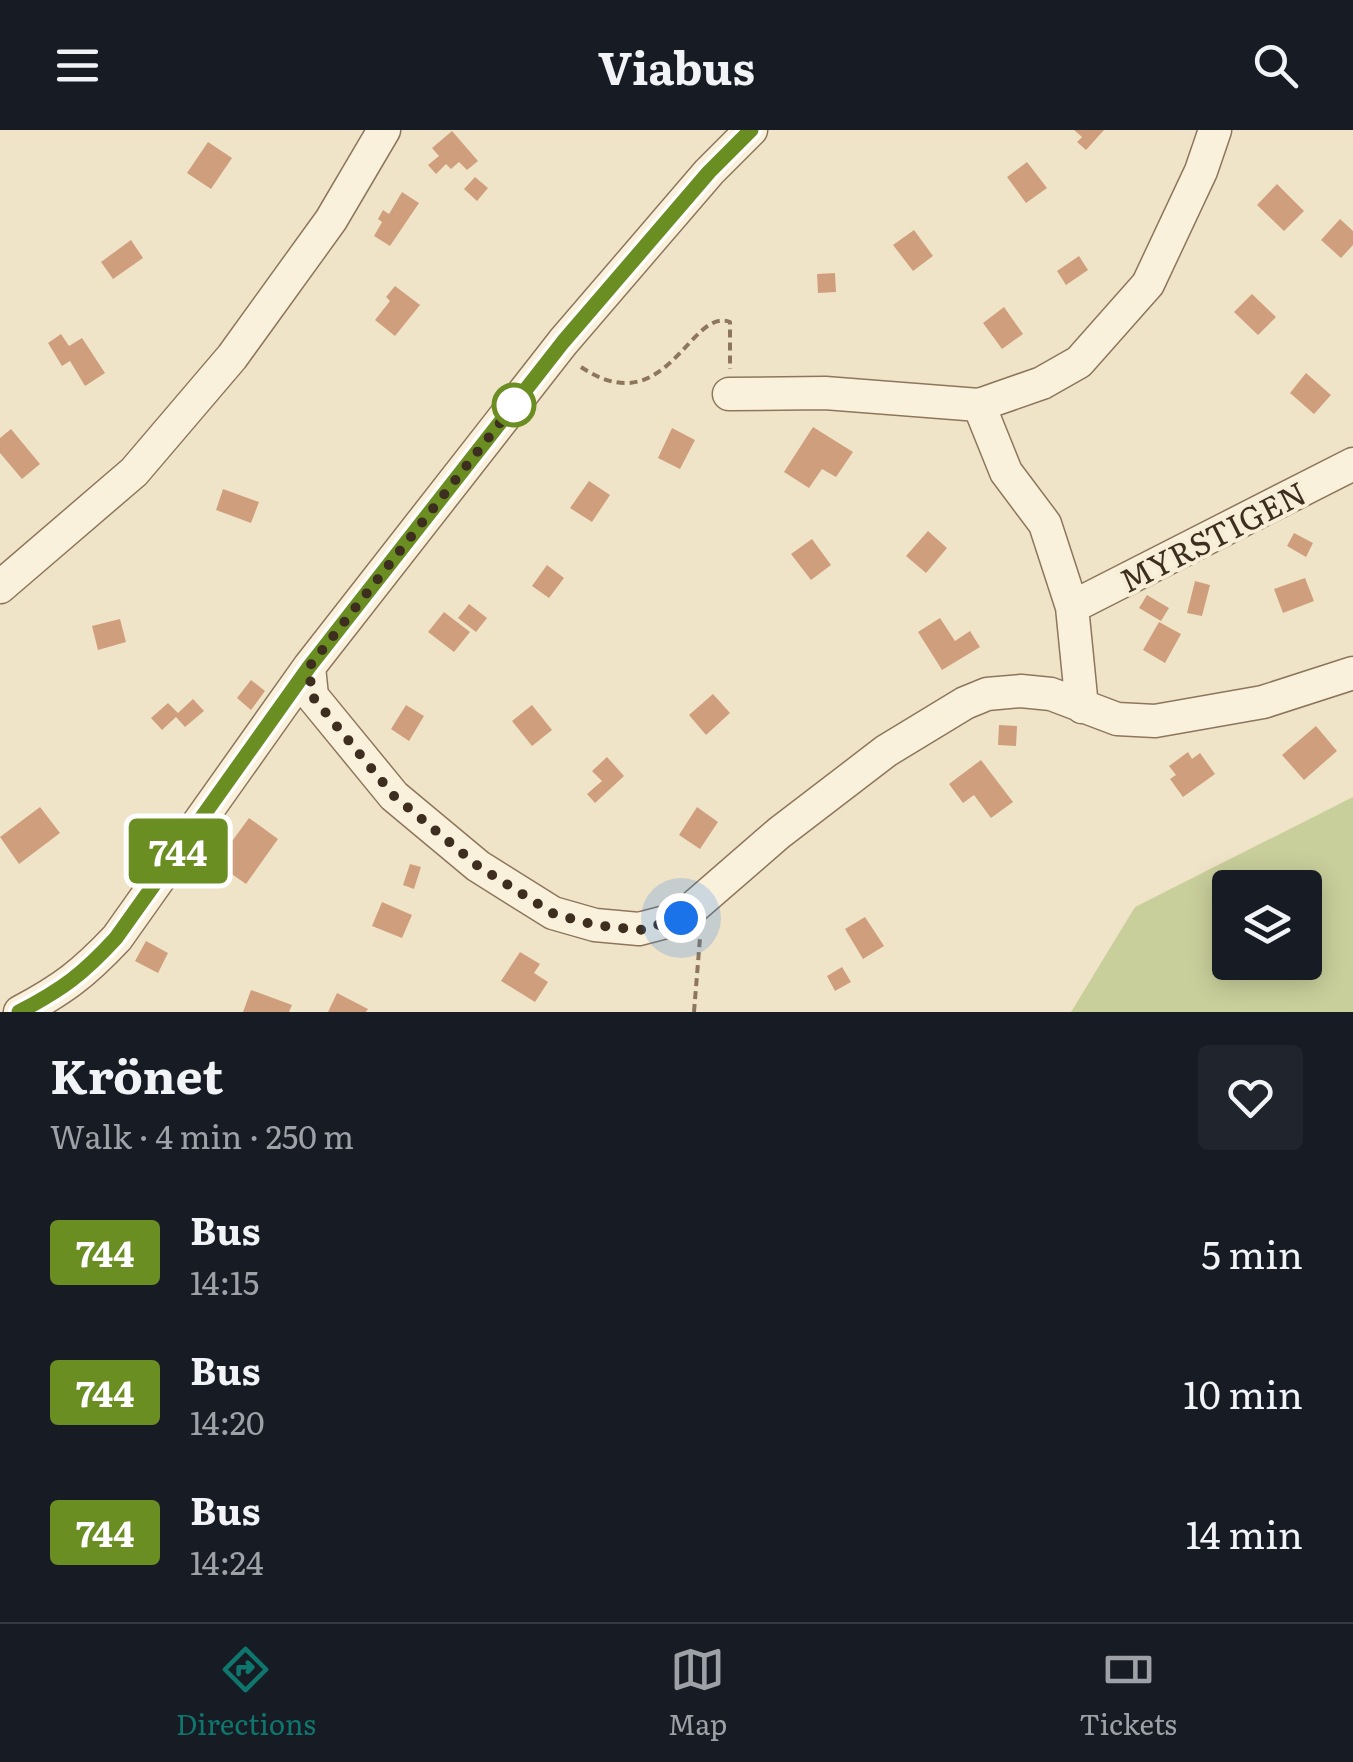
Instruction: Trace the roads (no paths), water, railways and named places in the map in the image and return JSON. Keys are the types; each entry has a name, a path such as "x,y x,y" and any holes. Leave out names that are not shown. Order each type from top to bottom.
{"street":[{"path":"0,586 134,472 232,357 331,220 384,130"},
{"path":"20,1012 63,989 90,968 116,938 309,667 563,342 709,172 751,130"},
{"path":"729,394 825,393 980,405 1033,387 1079,362 1148,284 1201,171 1215,130"},
{"path":"980,405 1006,472 1045,524 1072,607 1082,707"},
{"name":"MYRSTIGEN","path":"1072,607 1353,464"},
{"path":"309,667 312,696 394,796 478,866 554,914 595,925 640,930 681,918 779,833 886,751 965,703 988,694 1051,694 1117,719 1155,721 1263,702 1353,673"}]}
